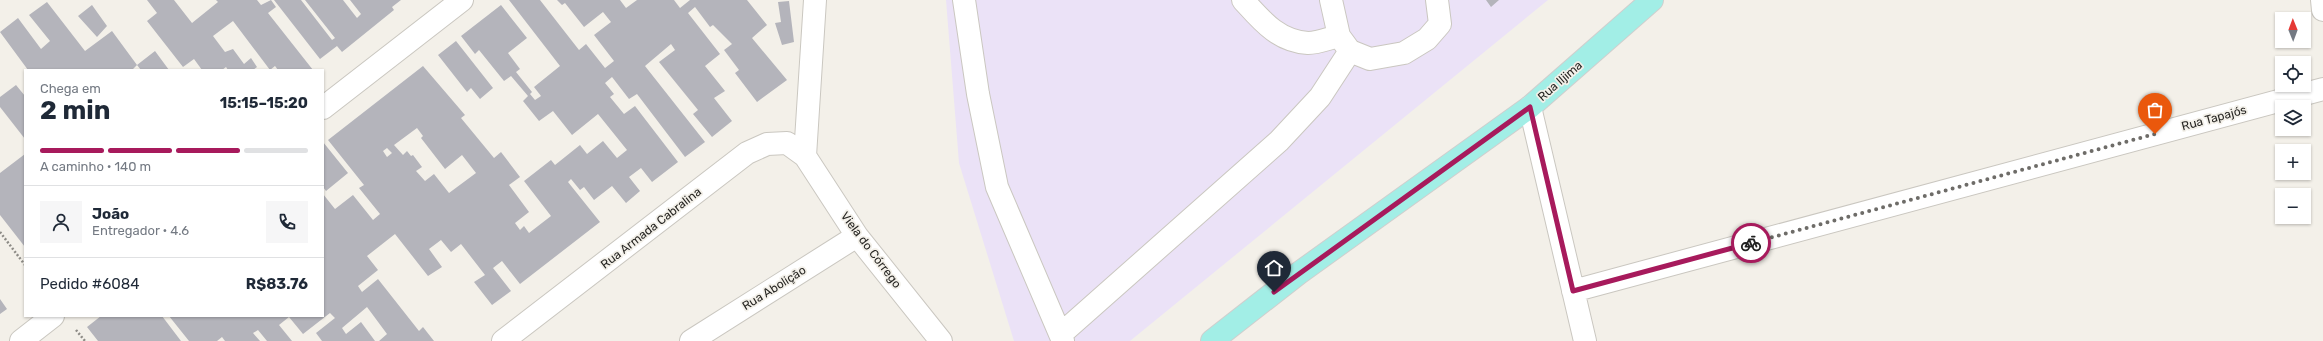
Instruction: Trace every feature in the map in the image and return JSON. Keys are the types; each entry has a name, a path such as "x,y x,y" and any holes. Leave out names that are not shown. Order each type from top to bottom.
{"main road":[{"name":"Rua Iljima","path":"1212,341 1299,273 1530,107 1652,0"}],"street":[{"path":"324,107 462,0"},
{"path":"805,156 816,0"},
{"path":"964,0 978,94 997,187 1062,337 1279,141 1320,97 1344,44 1331,0"},
{"path":"1243,0 1268,27 1286,38 1310,43 1344,44 1370,59 1404,53 1427,39 1440,24 1437,0"},
{"path":"2322,0 2323,10"},
{"name":"Rua Tapajós","path":"1573,291 2323,89"},
{"path":"1530,107 1585,341"},
{"name":"Rua Armada Cabralina","path":"503,341 747,154 767,144 787,143 805,156"},
{"name":"Viela do Córrego","path":"805,156 857,236 941,341"},
{"name":"Rua Abolição","path":"691,341 857,236"},
{"path":"21,341 52,317"}],"path":[{"path":"0,232 24,264"}],"shaded area":[{"path":"946,0 1548,0 1130,341 1014,341 959,163"}],"building":[{"path":"147,0 174,0 192,23 218,2 216,0 257,0 261,5 271,0 276,7 268,13 312,69 277,69 275,66 269,69 233,21 213,36 225,52 233,49 244,64 251,58 257,67 254,69 227,69 226,67 223,69 201,69 194,59 183,67 147,21 157,13"},
{"path":"274,0 301,0 332,40 335,38 305,0 343,0 357,18 361,14 350,0 401,0 392,7 394,10 342,52 337,46 320,59"},
{"path":"509,0 540,0 579,50 586,44 605,68 614,61 594,35 611,22 603,12 584,27 565,3 562,5 557,0 620,0 626,8 637,0 674,0 680,8 690,0 747,0 767,25 752,38 787,80 757,102 735,73 739,70 724,50 732,44 713,25 710,27 695,7 688,13 720,54 705,66 725,91 714,98 732,121 712,137 693,114 698,110 659,62 675,50 671,44 645,66 705,142 685,157 637,94 629,99 612,77 605,83 614,94 610,97 624,114 635,106 678,162 652,182 641,168 629,177 640,191 626,203 612,186 594,200 584,187 580,190 571,179 568,182 600,222 520,284 502,261 493,268 511,291 492,305 474,282 485,275 461,244 451,252 441,240 429,249 442,267 428,276 395,234 367,256 378,270 358,286 362,292 378,279 419,331 423,327 434,341 379,341 387,334 367,307 342,328 346,334 361,322 375,341 322,341 316,333 335,318 330,313 303,334 289,317 324,317 324,195 335,209 353,195 373,220 380,214 359,188 364,185 328,140 423,66 465,115 461,118 494,158 501,152 520,177 509,185 529,212 515,223 520,230 524,226 529,233 551,216 524,181 551,160 555,165 580,145 587,154 603,141 617,158 627,150 598,114 572,135 553,111 539,121 523,101 528,96 511,76 504,81 479,50 475,54 461,36 501,5 527,38 508,53 520,69 516,72 532,92 530,94 535,100 541,96 534,87 560,66","holes":["417,128 423,136 421,138 445,169 462,155 476,173 449,193 434,174 425,181 416,171 422,167 413,155 411,156 407,151 403,155 394,145","387,148 392,153 387,157 383,151"]},
{"path":"1486,0 1499,0 1491,7"},
{"path":"789,1 794,42 782,45 775,23 781,22 778,2"},
{"path":"47,2 85,51 112,31 137,65 133,69 27,69 0,32 18,18 41,49 50,41 29,15"},
{"path":"92,5 107,26 97,37 78,16"},
{"path":"456,41 493,88 480,99 471,88 467,92 438,55"},
{"path":"155,51 168,69 140,69 137,65"},
{"path":"16,85 24,95 24,138 0,107 0,97"},
{"path":"324,143 348,173 326,191 324,188"},
{"path":"24,155 24,246 0,215 0,173"},
{"path":"0,299 7,309 0,314"},
{"path":"100,317 163,317 181,341 98,341 87,327"},
{"path":"170,317 289,317 279,325 292,341 267,341 258,330 253,333 260,341 225,341 222,337 217,341 189,341"}],"way so far":[{"path":"1751,243 2155,134"}],"route":[{"path":"1274,292 1530,107 1573,291 1751,243"}]}
